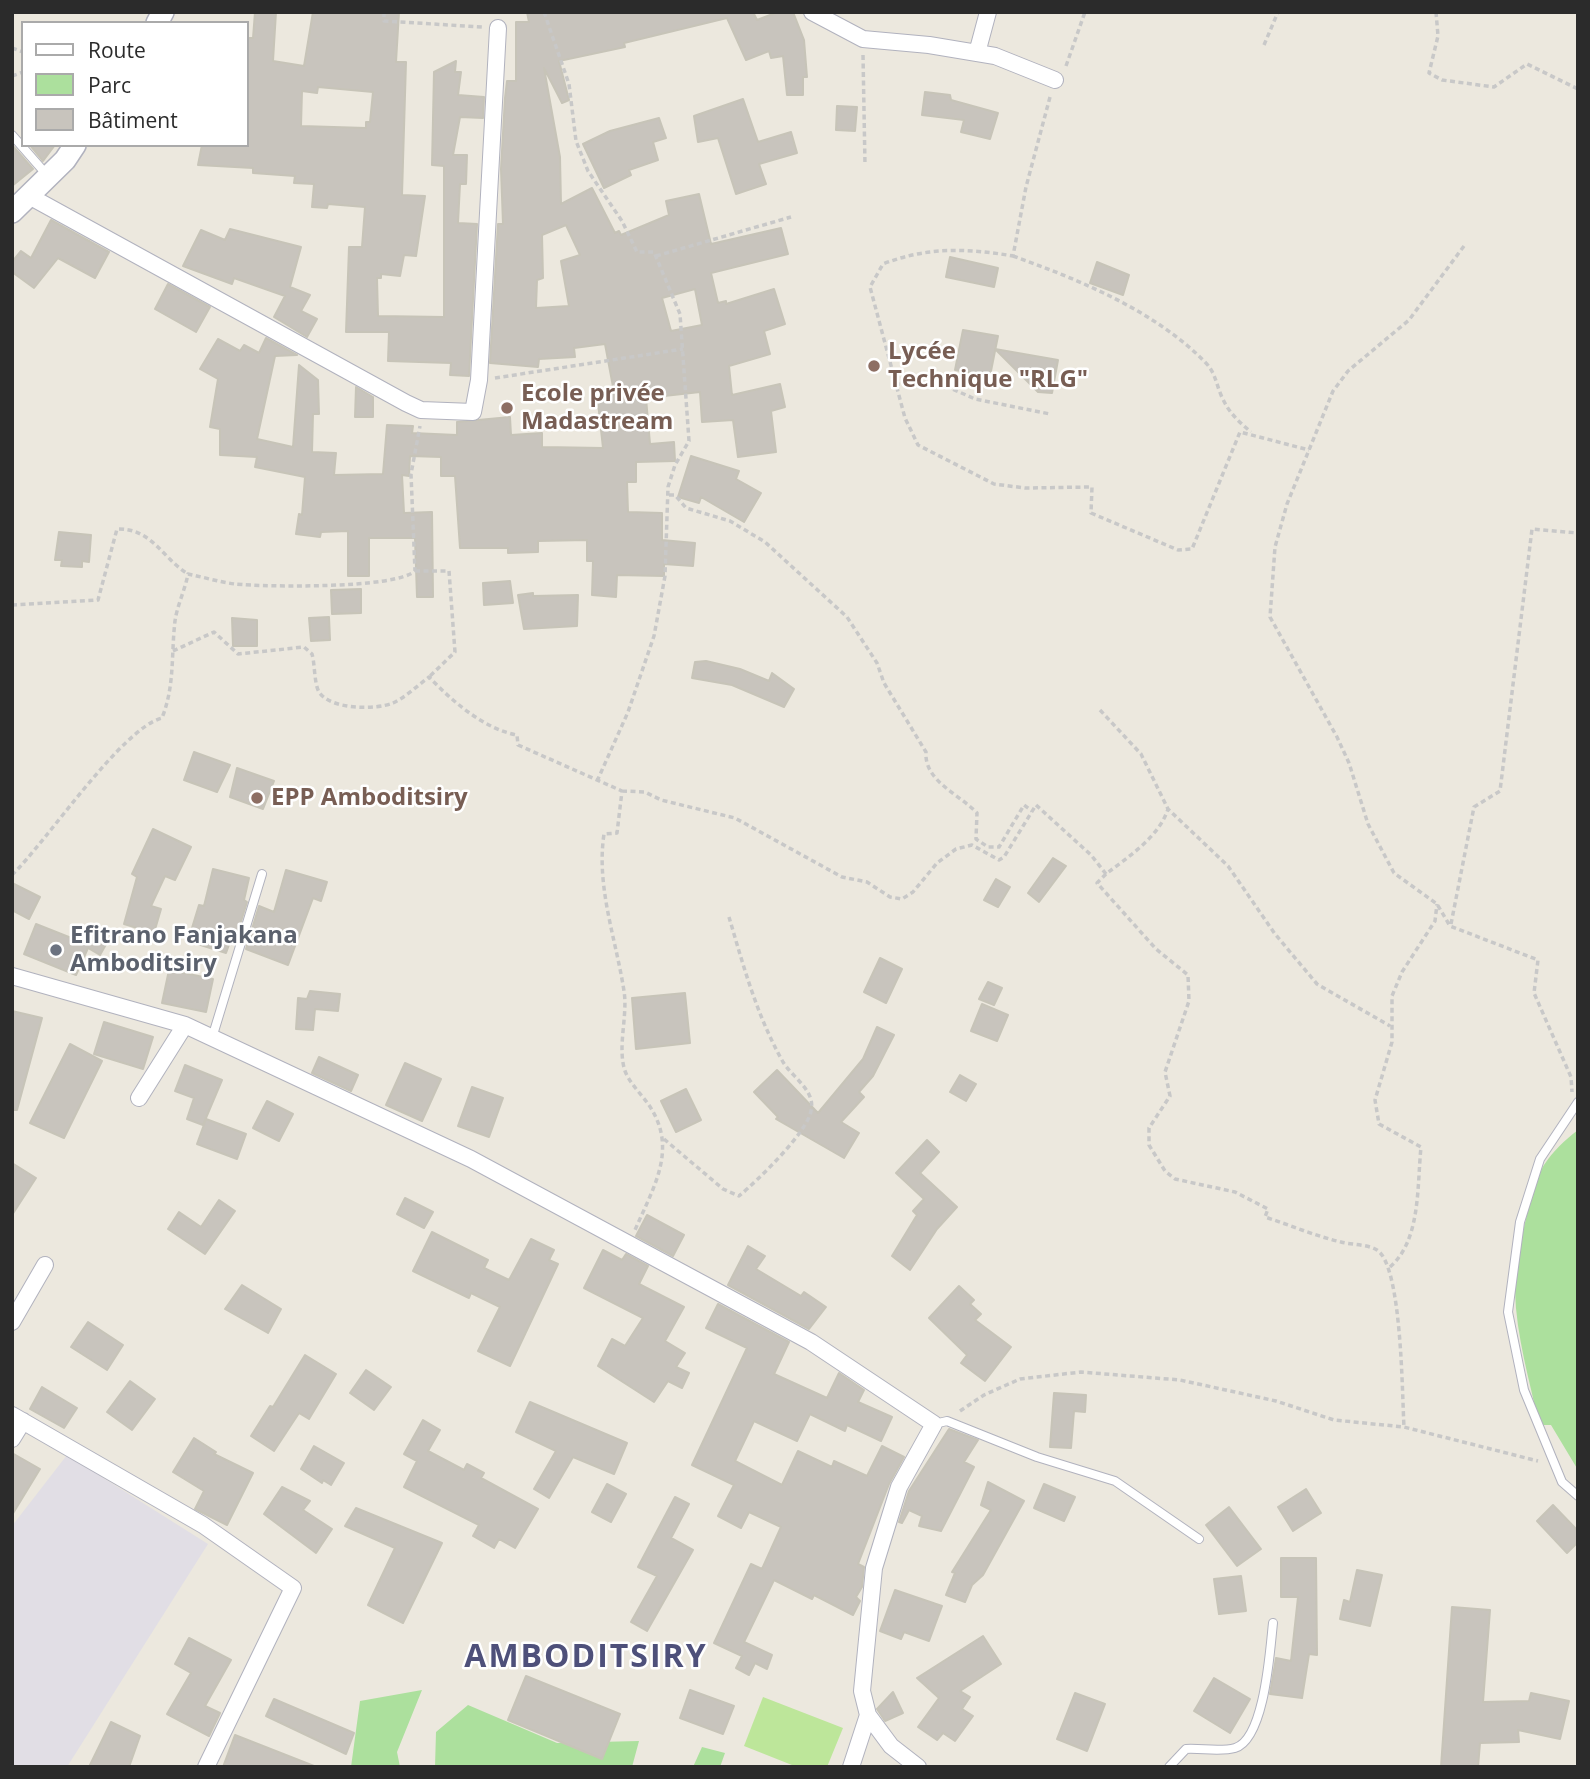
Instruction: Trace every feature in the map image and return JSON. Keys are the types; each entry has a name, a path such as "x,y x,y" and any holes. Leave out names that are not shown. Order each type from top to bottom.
{"main road":[{"path":"12,212 65,160 74,147"}],"street":[{"path":"812,12 863,39 995,56 1055,80"},
{"path":"977,53 988,12"},
{"path":"29,196 421,410 473,412 479,380 498,29"},
{"path":"12,976 185,1025 471,1159 811,1342 941,1422 899,1487 874,1568 862,1692 868,1715 891,1746 918,1767"},
{"path":"139,1098 185,1025"},
{"path":"12,1322 45,1265"},
{"path":"12,1439 18,1418 203,1525 293,1588 206,1767"},
{"path":"851,1767 868,1715"}],"lane":[{"path":"22,147 47,176"},
{"path":"212,1038 262,874"},
{"path":"1576,1105 1540,1159 1520,1222 1508,1312 1524,1390 1562,1482 1578,1496"},
{"path":"941,1422 1037,1457 1115,1481 1199,1539"},
{"path":"1169,1767 1186,1749 1236,1748 1245,1741 1266,1696 1273,1623"}],"path":[{"path":"384,12 384,20 498,29"},
{"path":"544,12 569,84 576,141 587,172 622,221 637,252 654,252 663,280 673,294 680,314 683,349 689,440 675,464 668,495 665,576 654,636 628,712 598,779"},
{"path":"1013,256 1026,187 1055,80 1063,74 1086,12"},
{"path":"1264,45 1278,12"},
{"path":"1436,12 1438,36 1429,73 1442,80 1494,87 1527,64 1578,89"},
{"path":"863,39 865,165"},
{"path":"656,257 791,217"},
{"path":"1464,246 1409,320 1348,371 1333,391 1287,504 1275,547 1270,617 1337,737 1349,763 1367,824 1394,873 1437,904 1450,926 1538,960 1534,992 1571,1077 1576,1105"},
{"path":"1253,434 1235,419 1220,392 1218,379 1206,363 1149,317 1060,274 1013,256 988,251 928,250 883,264 870,287 905,418 919,444 958,468 994,484 1026,488 1092,487 1091,513 1178,550 1192,550 1240,432 1309,450"},
{"path":"479,380 683,349"},
{"path":"895,384 939,383 975,399 1050,414"},
{"path":"415,571 411,474 421,410"},
{"path":"668,495 675,495 686,508 730,521 765,542 847,617 877,663 884,683 926,752 925,766 930,774 964,799 977,813 976,839 988,847 999,847 1024,805 1032,811"},
{"path":"12,605 98,600 117,529 129,528 152,539 176,567 188,574 232,583 291,587 385,580 415,571 449,571 455,652 429,677 390,704 379,707 344,705 327,699 318,690 312,654 304,647 238,654 214,632 173,651"},
{"path":"1450,926 1474,807 1500,791 1532,529 1578,533"},
{"path":"12,875 125,742 153,720 162,718 174,674 175,617 188,574"},
{"path":"429,677 448,696 488,726 517,735 518,746 622,791 645,792 671,803 735,818 842,877 867,882 890,897 902,899 956,849 972,845 999,860 1004,857 1036,805 1091,855 1106,874"},
{"path":"1100,710 1141,754 1168,809 1228,866 1275,934 1317,984 1390,1026"},
{"path":"622,791 617,833 604,834 601,856 612,944 625,992 624,1068 632,1084 653,1111 662,1138 664,1159 629,1245"},
{"path":"1168,809 1166,817 1142,846 1097,883 1156,949 1188,975 1189,1001 1165,1072 1170,1096 1150,1128 1149,1145 1166,1171 1175,1179 1235,1192 1268,1209 1265,1217 1341,1242 1374,1248 1385,1256 1390,1268 1400,1342 1404,1427"},
{"path":"1390,1268 1404,1256 1408,1243 1414,1218 1421,1147 1378,1124 1375,1100 1392,1042 1392,996 1402,972 1435,920 1437,904"},
{"path":"662,1138 723,1189 739,1195 775,1165 811,1112 811,1096 785,1065 758,1013 729,917"},
{"path":"941,1422 984,1395 1020,1379 1081,1372 1180,1380 1276,1401 1334,1420 1357,1420 1404,1427 1556,1465"}],"shaded area":[{"path":"67,1455 208,1544 67,1767 12,1767 12,1526"}],"green space":[{"path":"1578,1130 1578,1470 1551,1425 1539,1425 1521,1342 1515,1280 1524,1226 1539,1175 1551,1155"},
{"path":"422,1690 397,1752 400,1767 351,1767 360,1701"},
{"path":"763,1697 843,1728 827,1767 797,1767 744,1746"},
{"path":"468,1705 557,1743 639,1741 632,1767 435,1767 436,1732"},
{"path":"702,1747 725,1753 720,1767 693,1767"}],"building":[{"path":"255,12 276,12 273,61 304,66 313,12 399,12 396,62 406,62 402,195 425,196 416,256 404,255 400,276 381,274 381,278 377,278 378,316 444,317 444,166 432,165 434,72 456,61 455,72 461,72 458,95 484,97 483,118 460,117 453,155 467,155 466,184 460,184 458,223 477,224 469,376 450,375 451,363 388,361 389,332 346,332 349,247 362,247 365,207 328,204 327,208 312,207 314,184 294,183 295,176 253,173 253,168 198,165 202,147 248,147 248,38 253,38","holes":["318,87 373,92 370,122 366,122 366,128 301,126 302,91 317,93"]},
{"path":"527,12 753,12 757,20 778,12 793,12 804,40 807,77 803,77 803,95 787,95 783,56 771,58 769,51 746,60 727,18 624,43 625,47 559,61 569,100 562,103 544,68 560,157 561,204 592,188 615,233 619,231 621,235 669,215 666,201 699,194 711,244 781,228 788,254 711,273 718,303 726,301 726,304 774,289 785,324 764,331 770,354 729,366 732,395 780,384 785,407 771,411 776,452 738,457 733,420 702,422 700,392 646,398 650,444 674,442 675,461 636,462 636,482 627,482 628,512 662,513 662,540 695,543 693,566 664,564 664,576 617,575 616,597 592,595 593,561 587,561 587,540 538,541 538,552 508,553 508,548 460,548 455,476 441,476 441,457 410,456 409,476 402,475 404,513 432,512 433,597 417,597 415,538 369,538 369,576 348,576 348,531 321,532 320,537 296,534 299,514 302,515 305,477 255,467 257,457 220,455 220,429 210,427 218,379 200,369 218,339 240,351 244,345 259,353 266,338 297,355 275,356 257,439 293,447 299,365 318,380 319,414 313,414 312,452 336,453 334,475 383,474 387,425 413,426 412,433 457,435 457,422 510,417 511,435 542,433 542,447 603,448 597,394 614,392 605,344 574,348 575,357 539,359 538,367 490,363 498,224 503,224 501,169 505,98 507,81 516,81 516,22 529,22","holes":["566,225 580,255 561,261 569,306 536,308 537,280 543,278 542,235","695,289 702,325 671,331 662,298"]},
{"path":"925,92 950,95 951,100 998,113 990,139 961,132 964,120 922,115"},
{"path":"743,99 758,142 791,132 797,153 759,164 766,184 736,194 718,138 698,142 694,116"},
{"path":"837,106 857,107 855,131 836,130"},
{"path":"659,118 666,138 653,142 658,160 629,170 631,175 604,188 583,144 610,131"},
{"path":"12,145 33,169 12,186"},
{"path":"32,147 54,147 43,161"},
{"path":"51,220 109,252 95,278 58,258 34,288 12,272 12,262 21,251 31,258"},
{"path":"230,229 301,247 290,287 310,295 301,311 317,319 307,337 274,317 285,296 234,278 232,284 183,266 201,230 225,240"},
{"path":"950,257 998,268 994,287 946,277"},
{"path":"1097,262 1129,275 1123,295 1090,283"},
{"path":"168,284 210,307 196,332 155,309"},
{"path":"963,330 998,336 990,376 955,370"},
{"path":"995,349 1058,360 1052,393 1038,392"},
{"path":"356,387 373,397 373,417 355,417"},
{"path":"691,456 739,471 736,479 761,493 744,522 701,497 699,503 678,497"},
{"path":"59,532 91,535 89,562 82,561 82,567 61,566 62,560 55,560"},
{"path":"510,581 513,603 484,605 483,583"},
{"path":"361,589 361,613 332,614 331,590"},
{"path":"533,593 533,596 578,595 577,626 524,629 518,595"},
{"path":"329,617 330,640 311,641 309,618"},
{"path":"232,618 257,620 257,646 233,646"},
{"path":"706,661 740,669 769,681 772,673 794,689 784,707 732,685 692,678 695,662"},
{"path":"194,752 230,765 217,792 184,780"},
{"path":"237,768 274,781 263,809 230,797"},
{"path":"153,829 191,847 175,880 165,876 151,906 161,909 154,933 124,924 137,877 132,874"},
{"path":"1053,858 1066,866 1039,902 1028,893"},
{"path":"213,869 249,878 244,900 247,902 234,944 230,942 226,953 188,941 199,905 204,906"},
{"path":"286,870 327,882 321,901 313,898 288,965 246,949 259,906 274,912"},
{"path":"996,879 1010,887 998,907 984,900"},
{"path":"12,883 40,897 29,919 12,910"},
{"path":"36,924 84,943 92,930 109,939 100,955 88,948 76,975 24,954"},
{"path":"880,958 902,969 886,1003 864,992"},
{"path":"169,970 213,979 206,1012 162,1003"},
{"path":"988,982 1002,988 994,1005 979,999"},
{"path":"310,991 340,994 338,1011 315,1009 313,1030 296,1029 298,998 307,999"},
{"path":"685,993 690,1043 636,1049 632,998"},
{"path":"982,1004 1008,1015 997,1041 971,1031"},
{"path":"12,1011 42,1018 17,1110 12,1110"},
{"path":"104,1022 153,1037 143,1069 94,1054"},
{"path":"877,1027 894,1035 873,1076 859,1092 864,1097 841,1122 859,1133 844,1158 776,1119 778,1117 754,1092 777,1070 818,1113 863,1059"},
{"path":"70,1044 102,1061 64,1138 30,1123"},
{"path":"319,1057 358,1075 351,1091 312,1073"},
{"path":"405,1063 441,1079 422,1121 386,1105"},
{"path":"185,1065 222,1080 203,1125 187,1119 194,1098 175,1091"},
{"path":"960,1075 976,1084 966,1101 950,1092"},
{"path":"472,1087 503,1098 489,1137 458,1126"},
{"path":"686,1089 701,1120 676,1132 661,1101"},
{"path":"267,1101 293,1114 279,1141 253,1128"},
{"path":"206,1119 246,1134 237,1159 197,1144"},
{"path":"927,1140 939,1152 920,1173 957,1207 937,1229 910,1270 892,1256 917,1215 913,1211 924,1199 896,1173"},
{"path":"12,1163 36,1178 12,1215"},
{"path":"405,1198 433,1212 424,1228 397,1214"},
{"path":"219,1200 235,1211 205,1254 168,1229 179,1212 201,1227"},
{"path":"647,1215 684,1235 673,1256 636,1236"},
{"path":"432,1232 488,1260 484,1268 509,1280 531,1239 554,1250 549,1260 558,1264 510,1366 478,1351 500,1307 471,1293 469,1298 413,1271"},
{"path":"748,1246 765,1256 756,1269 801,1296 804,1292 826,1307 809,1329 728,1285"},
{"path":"603,1250 622,1260 626,1254 648,1266 639,1284 684,1307 665,1341 685,1353 676,1367 689,1373 682,1388 668,1381 654,1402 598,1366 612,1339 625,1346 643,1318 584,1288"},
{"path":"242,1285 281,1309 268,1333 225,1309"},
{"path":"959,1286 974,1300 970,1304 981,1314 975,1320 1011,1347 985,1381 961,1363 967,1355 929,1318"},
{"path":"718,1304 789,1342 774,1374 827,1398 839,1373 864,1390 858,1402 892,1417 881,1441 847,1425 845,1431 810,1414 797,1441 754,1421 735,1461 782,1485 798,1451 832,1467 834,1461 867,1476 882,1446 904,1457 889,1484 858,1564 864,1567 862,1587 856,1597 860,1601 853,1615 814,1595 812,1599 774,1580 744,1642 772,1655 767,1669 755,1663 749,1675 736,1668 742,1656 714,1643 751,1564 762,1569 781,1527 749,1512 741,1528 718,1516 734,1485 692,1465 747,1348 706,1328"},
{"path":"88,1322 123,1345 107,1370 71,1347"},
{"path":"305,1355 336,1374 309,1419 299,1413 274,1451 251,1436 270,1406 273,1407"},
{"path":"366,1370 391,1387 374,1410 350,1393"},
{"path":"130,1381 155,1399 132,1430 107,1412"},
{"path":"42,1387 77,1408 64,1428 30,1409"},
{"path":"1054,1393 1086,1395 1085,1412 1074,1411 1071,1448 1050,1447"},
{"path":"530,1402 627,1443 614,1474 573,1457 549,1498 534,1489 556,1451 516,1432"},
{"path":"423,1420 440,1430 428,1451 464,1470 467,1464 484,1473 481,1478 538,1509 515,1548 499,1539 494,1548 473,1536 479,1525 404,1487 417,1461 404,1454"},
{"path":"949,1429 978,1440 964,1462 974,1467 941,1531 919,1526 922,1516 909,1510 902,1523 899,1522 909,1491"},
{"path":"194,1438 216,1452 214,1454 253,1473 227,1525 195,1509 204,1491 173,1472"},
{"path":"314,1446 344,1463 331,1485 323,1480 322,1483 301,1469"},
{"path":"12,1453 40,1469 12,1515"},
{"path":"988,1482 1024,1501 983,1575 972,1585 965,1602 946,1595 955,1573 952,1572 991,1510 981,1505"},
{"path":"607,1484 626,1494 611,1522 592,1512"},
{"path":"1044,1484 1075,1497 1064,1521 1034,1508"},
{"path":"282,1487 310,1501 303,1510 332,1529 316,1553 264,1514"},
{"path":"1306,1489 1321,1513 1293,1531 1278,1507"},
{"path":"675,1497 689,1504 671,1538 693,1550 647,1631 631,1622 657,1576 638,1567"},
{"path":"1553,1505 1578,1531 1578,1542 1567,1553 1537,1521"},
{"path":"1229,1507 1261,1549 1237,1566 1206,1525"},
{"path":"356,1508 442,1543 403,1623 368,1605 395,1548 345,1526"},
{"path":"1281,1558 1316,1558 1317,1655 1309,1654 1302,1698 1270,1694 1276,1658 1291,1661 1298,1597 1281,1597"},
{"path":"1357,1570 1382,1575 1370,1626 1340,1619 1344,1600 1350,1602"},
{"path":"1241,1576 1246,1611 1219,1614 1214,1579"},
{"path":"895,1590 942,1606 929,1641 904,1632 901,1639 880,1631"},
{"path":"1452,1607 1490,1610 1483,1702 1529,1701 1531,1693 1569,1701 1560,1739 1518,1730 1519,1742 1480,1743 1478,1767 1441,1767"},
{"path":"983,1636 1001,1664 960,1691 970,1697 962,1709 973,1716 955,1741 943,1733 937,1740 918,1727 939,1698 917,1678"},
{"path":"189,1638 231,1660 205,1706 220,1713 209,1736 167,1714 191,1673 175,1664"},
{"path":"526,1676 620,1714 602,1759 508,1720"},
{"path":"1214,1678 1250,1699 1230,1733 1194,1711"},
{"path":"690,1690 734,1706 723,1734 680,1718"},
{"path":"893,1692 903,1713 885,1721 877,1709"},
{"path":"1075,1693 1105,1704 1087,1751 1057,1739"},
{"path":"274,1699 354,1733 346,1754 266,1716"},
{"path":"111,1722 140,1736 129,1767 89,1767"},
{"path":"235,1735 314,1766 223,1767"}],"place":[{"name":"Lycée Technique \"RLG\"","path":"874,366"},
{"name":"Ecole privée Madastream","path":"507,408"},
{"name":"EPP Amboditsiry","path":"257,798"},
{"name":"Efitrano Fanjakana Amboditsiry","path":"56,950"}],"district":[{"name":"AMBODITSIRY","path":"586,1658"}]}
